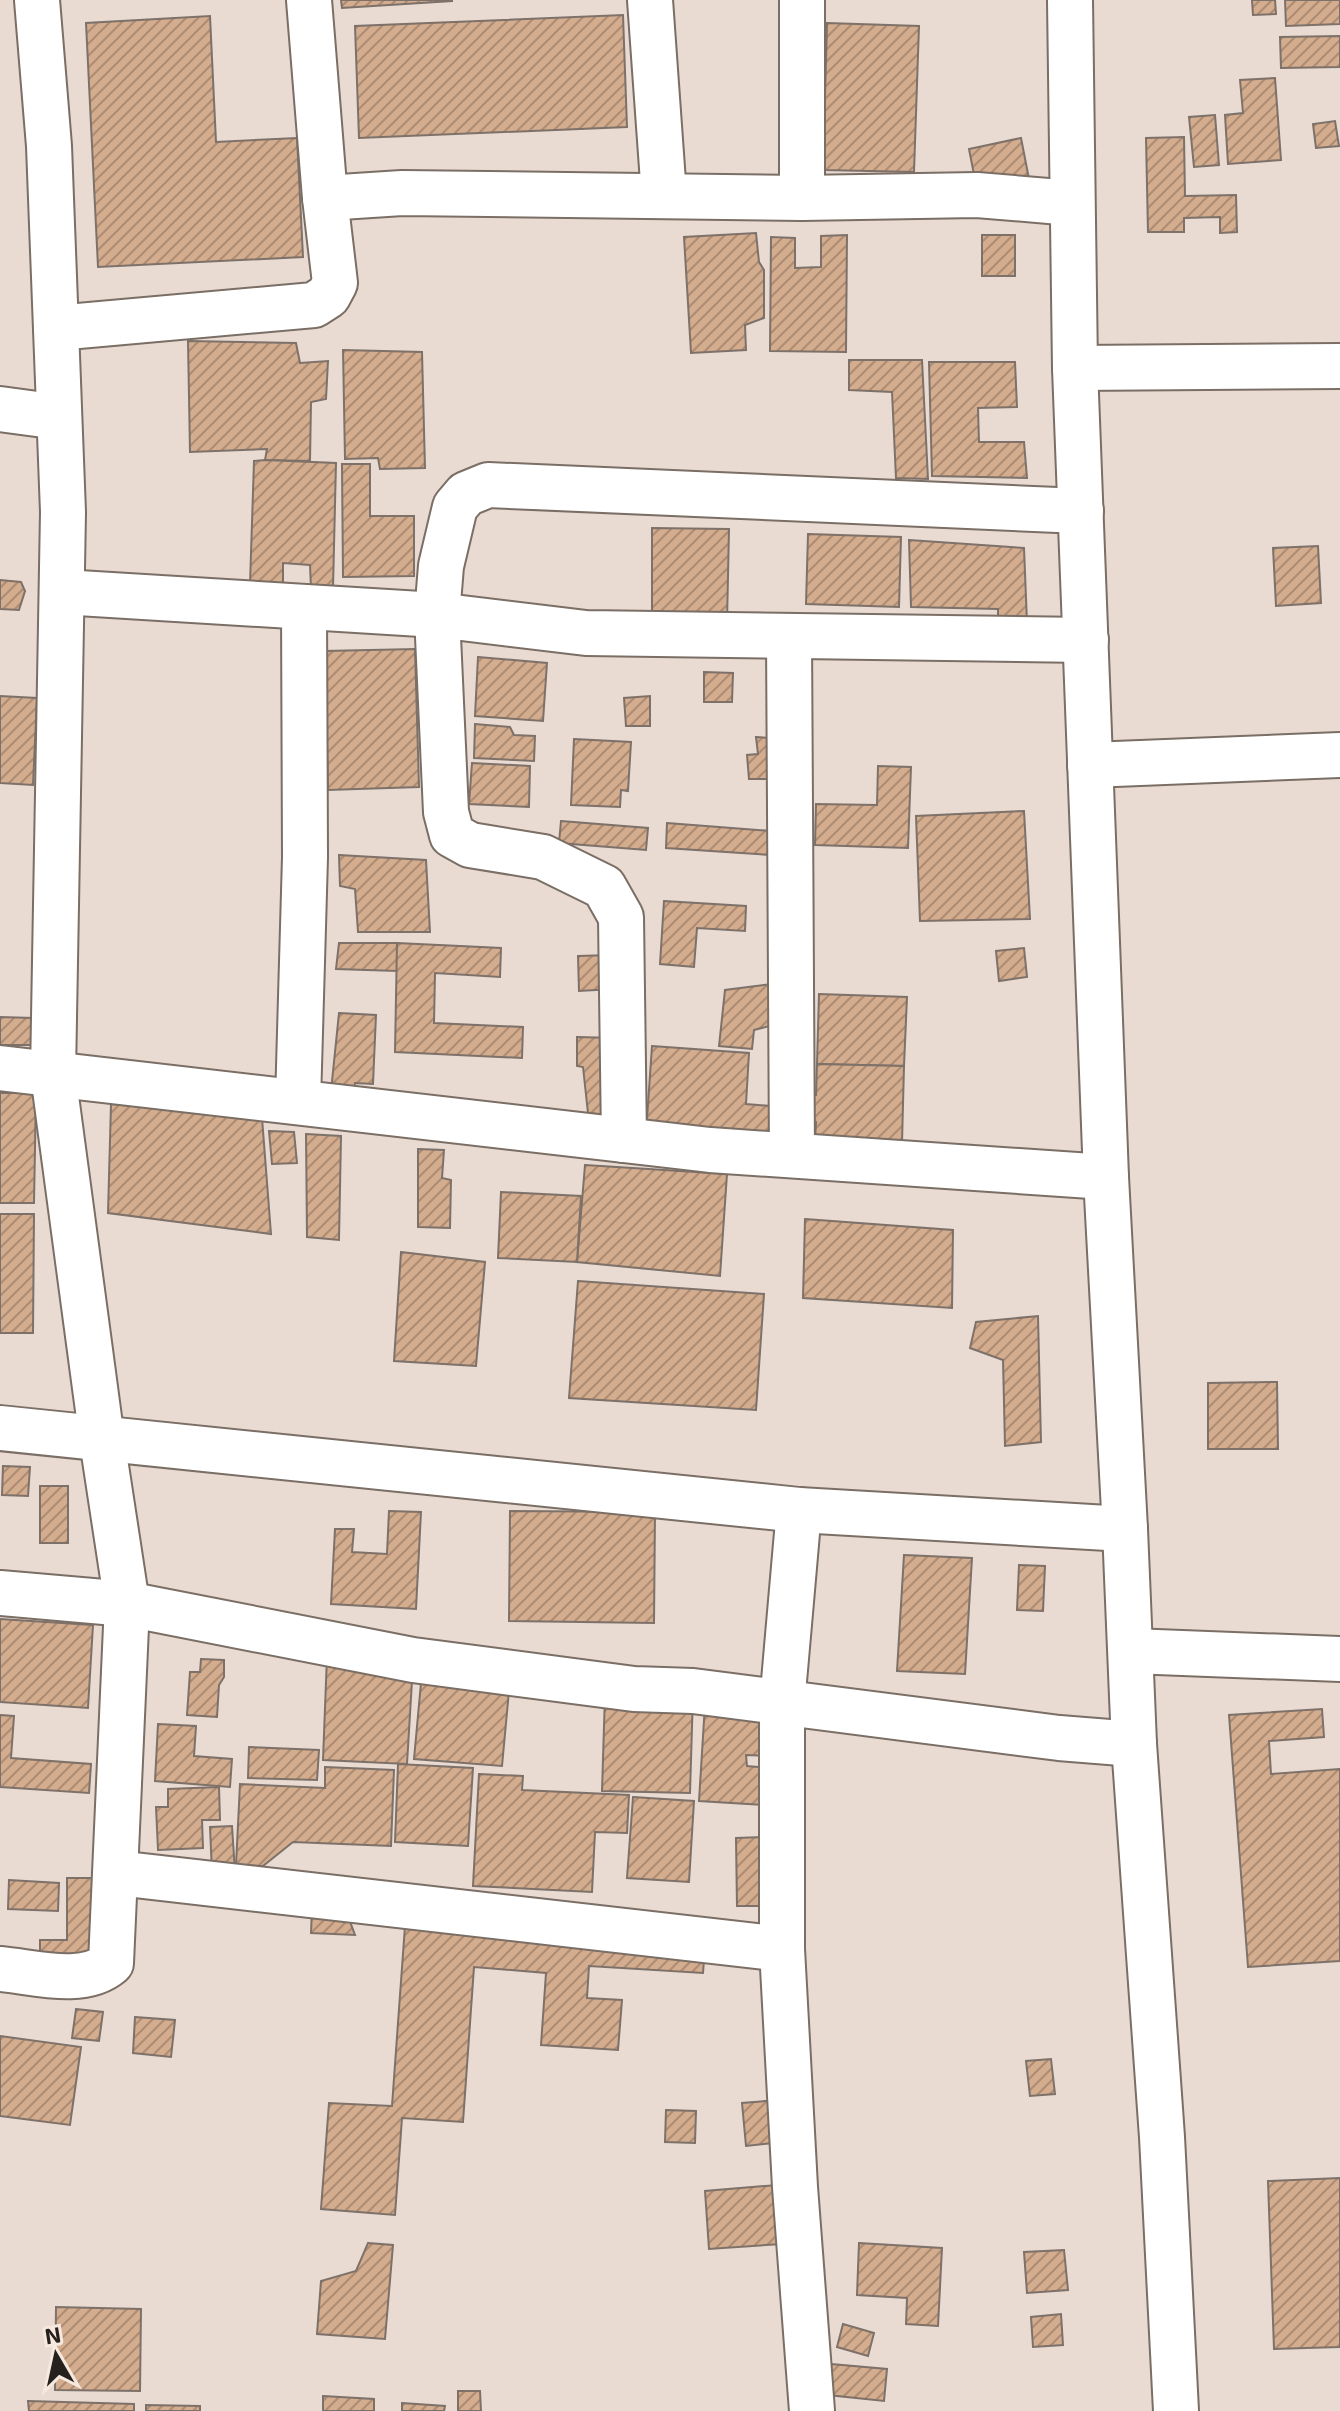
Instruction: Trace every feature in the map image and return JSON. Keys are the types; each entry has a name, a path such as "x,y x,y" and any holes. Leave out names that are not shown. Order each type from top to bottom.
{"street":[{"path":"0,1969 78,1977 99,1973 111,1963 127,1604 53,1074 63,512 49,146 37,0"},
{"path":"56,328 314,305 328,296 335,283 309,0"},
{"path":"650,0 664,196"},
{"path":"802,0 802,198"},
{"path":"1070,0 1075,368 1106,1177 1134,1744 1162,2137 1176,2411"},
{"path":"325,198 402,193 802,198 977,195 1072,203"},
{"path":"1075,368 1340,366"},
{"path":"0,409 59,417"},
{"path":"624,1140 621,917 604,887 543,857 470,845 452,835 446,812 437,615 441,566 455,507 466,494 488,485 1081,511"},
{"path":"62,592 437,615 586,633 1086,640"},
{"path":"298,1102 305,857 304,607"},
{"path":"789,636 792,1155"},
{"path":"1090,765 1340,755"},
{"path":"0,1068 624,1140 1106,1177"},
{"path":"0,1428 799,1510 1125,1529"},
{"path":"799,1510 782,1704 782,1949 795,2187 812,2411"},
{"path":"0,1593 127,1604 413,1660 634,1689 693,1691 1059,1738 1134,1744"},
{"path":"1131,1651 1340,1659"},
{"path":"117,1873 782,1949"}],"building":[{"path":"341,0 452,0 452,1 342,8"},
{"path":"1252,0 1275,0 1276,14 1253,15"},
{"path":"1285,0 1340,0 1340,24 1286,26"},
{"path":"623,15 627,127 359,138 355,26"},
{"path":"210,16 216,142 297,138 303,257 98,267 86,23"},
{"path":"827,23 919,26 914,172 823,170"},
{"path":"1340,36 1340,67 1281,68 1280,37"},
{"path":"1275,78 1281,160 1228,164 1225,115 1243,113 1240,80"},
{"path":"1215,115 1219,165 1194,167 1189,117"},
{"path":"1335,121 1339,146 1316,148 1313,124"},
{"path":"1184,137 1185,196 1236,195 1237,232 1220,233 1220,217 1184,218 1184,232 1148,232 1146,138"},
{"path":"1021,138 1029,179 977,190 969,149"},
{"path":"756,233 759,262 764,270 764,318 745,325 746,350 691,353 684,237"},
{"path":"847,235 846,352 770,351 771,237 795,238 795,268 821,267 821,236"},
{"path":"982,235 1015,235 1015,276 982,276"},
{"path":"188,341 296,343 300,363 328,361 326,399 311,402 310,461 265,460 267,449 190,452"},
{"path":"343,350 422,352 425,468 380,469 378,458 345,459"},
{"path":"849,360 922,360 928,479 896,478 892,392 849,390"},
{"path":"929,362 1015,362 1017,407 978,408 979,442 1024,442 1027,478 932,476"},
{"path":"254,461 336,463 333,588 311,588 310,565 283,563 283,586 250,584"},
{"path":"342,464 370,464 370,516 414,516 414,576 343,577"},
{"path":"652,528 729,529 727,623 652,621"},
{"path":"808,534 901,537 899,607 806,604"},
{"path":"909,540 1024,548 1027,623 998,621 998,609 911,607"},
{"path":"1318,546 1321,603 1276,606 1273,548"},
{"path":"0,580 21,582 25,591 19,610 0,609"},
{"path":"415,649 419,787 328,790 325,651"},
{"path":"478,657 547,663 543,721 475,716"},
{"path":"704,672 733,673 732,702 704,702"},
{"path":"0,696 37,698 33,785 0,783"},
{"path":"650,696 650,726 626,726 624,698"},
{"path":"475,724 510,727 514,735 535,736 534,761 474,758"},
{"path":"756,737 771,738 770,779 749,779 747,755 758,754"},
{"path":"574,739 631,742 628,791 621,790 620,807 571,805"},
{"path":"472,763 530,766 529,807 469,804"},
{"path":"878,766 911,767 908,848 815,845 816,804 877,805"},
{"path":"1024,811 1030,919 920,921 916,816"},
{"path":"561,821 648,828 646,850 559,843"},
{"path":"667,823 772,831 770,855 666,848"},
{"path":"339,855 426,860 430,932 358,932 355,889 340,886"},
{"path":"664,901 746,906 745,931 697,928 694,967 660,964"},
{"path":"339,943 397,943 397,971 336,969"},
{"path":"397,943 501,948 500,977 435,973 434,1023 523,1027 522,1058 395,1052"},
{"path":"1024,948 1027,977 999,981 996,951"},
{"path":"611,955 613,989 579,991 578,956"},
{"path":"771,984 777,1024 754,1030 752,1049 719,1046 725,990"},
{"path":"819,994 907,997 904,1066 817,1064"},
{"path":"339,1013 376,1015 373,1084 355,1083 353,1093 331,1091"},
{"path":"0,1017 33,1018 33,1045 0,1045"},
{"path":"577,1037 615,1038 615,1116 588,1113 583,1067 577,1066"},
{"path":"652,1046 749,1053 746,1104 771,1106 768,1141 646,1133"},
{"path":"817,1064 904,1066 902,1143 815,1141 816,1122 810,1122 811,1095 816,1095"},
{"path":"0,1093 36,1093 34,1203 0,1203"},
{"path":"111,1104 262,1118 271,1234 108,1213"},
{"path":"269,1131 294,1132 297,1163 272,1164"},
{"path":"306,1134 341,1136 339,1240 307,1237"},
{"path":"418,1149 444,1150 442,1178 451,1180 450,1228 418,1227"},
{"path":"585,1165 727,1174 720,1276 577,1262"},
{"path":"501,1192 581,1196 577,1262 498,1258"},
{"path":"0,1214 34,1214 33,1333 0,1333"},
{"path":"805,1219 953,1230 952,1308 803,1298"},
{"path":"401,1252 485,1262 476,1366 394,1361"},
{"path":"578,1281 764,1294 756,1410 569,1398"},
{"path":"1038,1316 1041,1442 1005,1446 1003,1360 970,1348 976,1322"},
{"path":"1277,1382 1278,1449 1208,1449 1208,1383"},
{"path":"3,1466 30,1467 28,1496 2,1495"},
{"path":"40,1486 68,1486 68,1543 40,1543"},
{"path":"389,1511 421,1512 416,1609 331,1604 335,1529 354,1529 352,1552 387,1554"},
{"path":"510,1511 655,1512 654,1623 509,1621"},
{"path":"904,1555 972,1558 965,1674 897,1671"},
{"path":"1019,1565 1045,1566 1043,1611 1017,1610"},
{"path":"0,1619 93,1625 88,1708 0,1702"},
{"path":"327,1656 413,1664 407,1764 323,1760"},
{"path":"201,1659 224,1660 217,1717 187,1715 190,1672 200,1672"},
{"path":"422,1672 510,1680 502,1766 414,1759"},
{"path":"634,1691 693,1694 690,1793 602,1791 605,1694 634,1711"},
{"path":"705,1704 774,1708 771,1756 746,1755 747,1766 768,1768 766,1805 699,1801"},
{"path":"1322,1709 1324,1737 1269,1741 1271,1774 1340,1769 1340,1961 1248,1967 1229,1715"},
{"path":"0,1715 14,1716 11,1758 91,1764 89,1793 0,1787"},
{"path":"158,1724 196,1726 194,1756 232,1759 230,1787 155,1781"},
{"path":"249,1747 319,1750 317,1780 248,1778"},
{"path":"398,1764 473,1768 468,1846 395,1842"},
{"path":"325,1767 394,1770 391,1846 293,1842 263,1866 236,1865 240,1784 325,1788"},
{"path":"479,1774 523,1776 522,1790 629,1795 627,1833 595,1832 592,1892 473,1886"},
{"path":"219,1787 220,1820 202,1820 203,1848 158,1850 156,1807 168,1807 168,1789"},
{"path":"633,1797 694,1801 689,1882 627,1878"},
{"path":"232,1826 235,1872 212,1873 210,1827"},
{"path":"763,1837 762,1906 737,1906 736,1838"},
{"path":"67,1878 93,1878 93,1962 40,1962 40,1940 67,1940"},
{"path":"9,1880 59,1883 58,1911 8,1909"},
{"path":"312,1908 346,1911 355,1935 311,1933"},
{"path":"405,1926 705,1947 703,1973 589,1966 587,1998 622,2000 618,2050 541,2045 546,1973 474,1967 463,2122 402,2118 395,2215 321,2209 329,2103 392,2106"},
{"path":"76,2009 103,2012 99,2041 72,2038"},
{"path":"135,2017 175,2020 171,2057 133,2053"},
{"path":"0,2036 81,2047 70,2125 0,2116"},
{"path":"1051,2059 1055,2094 1030,2096 1026,2061"},
{"path":"778,2100 781,2142 746,2146 742,2103"},
{"path":"666,2110 696,2111 695,2143 665,2142"},
{"path":"1340,2178 1340,2347 1274,2349 1268,2181"},
{"path":"777,2185 781,2244 709,2249 705,2191"},
{"path":"368,2243 393,2245 385,2339 317,2334 321,2281 356,2271"},
{"path":"859,2243 942,2248 938,2326 906,2324 907,2298 857,2295"},
{"path":"1064,2250 1068,2290 1027,2293 1024,2252"},
{"path":"56,2307 141,2309 140,2391 55,2390"},
{"path":"1061,2314 1063,2345 1033,2347 1031,2317"},
{"path":"843,2324 874,2333 868,2356 837,2347"},
{"path":"831,2364 887,2369 884,2401 828,2395"},
{"path":"458,2391 480,2391 481,2411 458,2411"},
{"path":"323,2396 374,2399 374,2411 323,2411"},
{"path":"28,2401 134,2404 134,2411 29,2411"},
{"path":"402,2403 445,2406 444,2411 402,2411"},
{"path":"146,2405 200,2406 200,2411 146,2411"}]}
